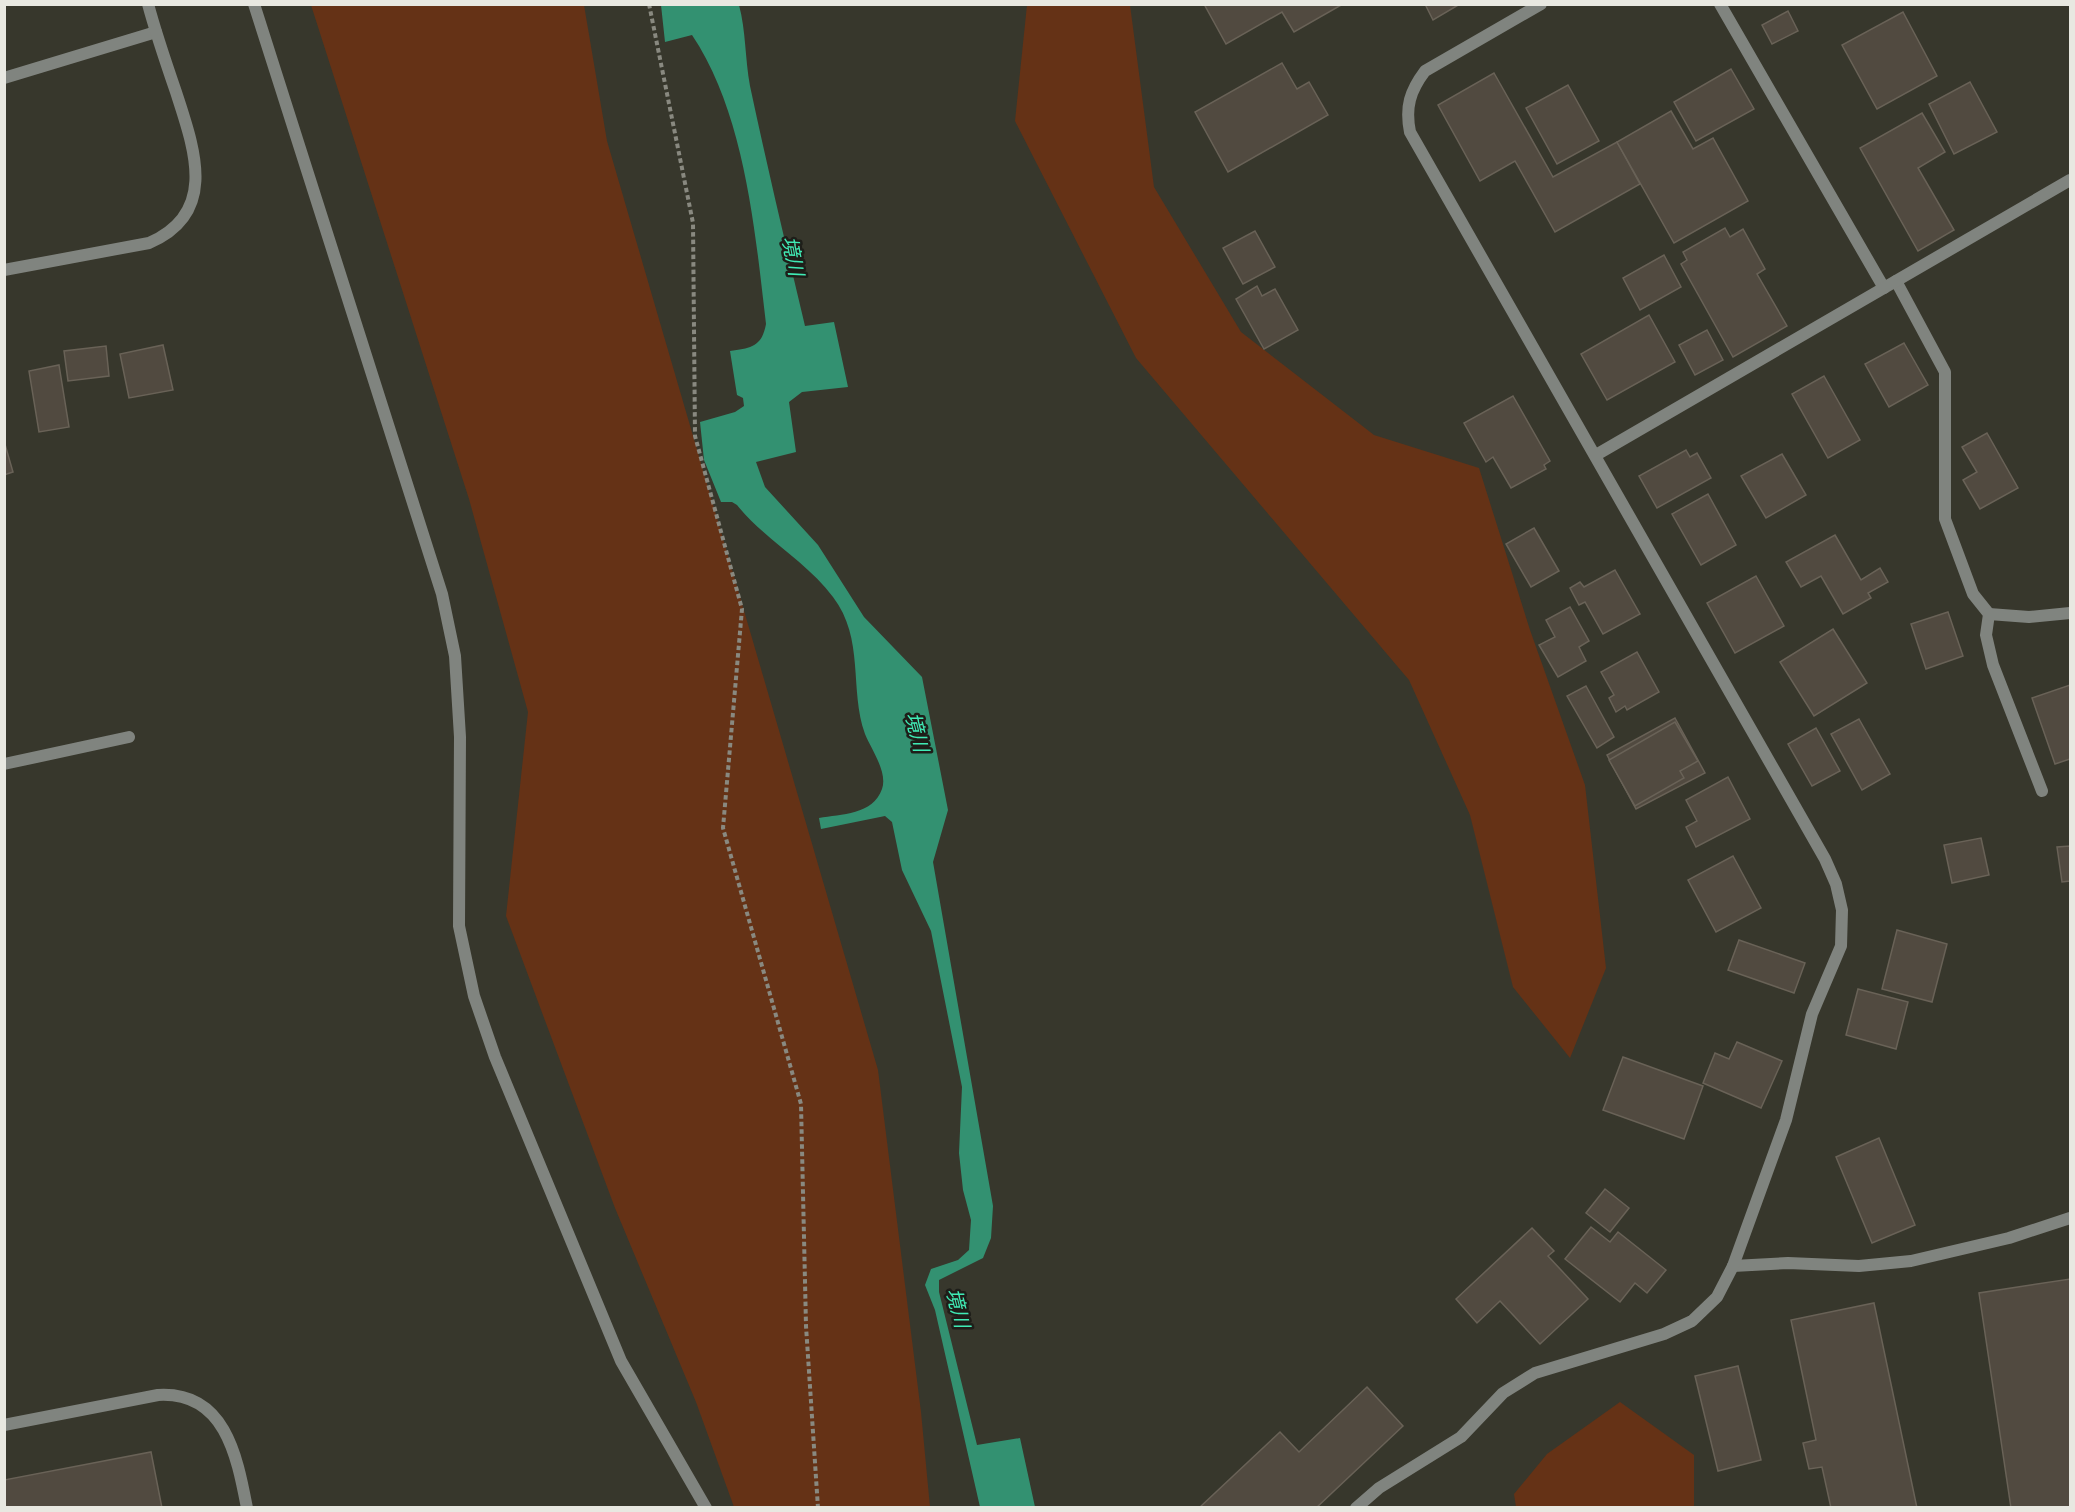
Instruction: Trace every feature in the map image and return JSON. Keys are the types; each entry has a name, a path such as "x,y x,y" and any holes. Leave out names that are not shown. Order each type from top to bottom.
{"street":[{"path":"4,270 149,243 166,236 187,213 197,184 195,151 148,4"},
{"path":"254,4 442,594 454,656 460,737 459,926 474,996 495,1057 621,1361 706,1508"},
{"path":"1356,1508 1379,1488 1461,1437 1503,1393 1534,1372 1664,1334 1692,1321 1717,1297 1733,1266 1786,1120 1812,1014 1841,946 1842,910 1836,884 1825,859 1417,145 1407,118 1408,103 1414,86 1425,71 1541,4"},
{"path":"1720,4 1946,372 1945,519 1973,594 1989,614 1986,635 1993,665 2042,791"},
{"path":"4,78 156,32"},
{"path":"1596,455 2070,180"},
{"path":"1989,614 2029,617 2070,613"},
{"path":"4,764 129,737"},
{"path":"1733,1266 1788,1263 1859,1266 1911,1261 2009,1238 2070,1218"},
{"path":"4,1425 173,1394 187,1399 212,1414 231,1440 247,1508"}],"path":[{"path":"649,4 693,223 695,436 742,609 723,828 801,1104 806,1326 818,1508"}],"shaded area":[{"path":"311,5 584,5 607,141 878,1070 921,1412 930,1507 734,1507 696,1402 615,1208 506,916 528,712 469,499"},
{"path":"1027,5 1130,5 1154,187 1241,332 1374,435 1479,468 1530,630 1585,785 1606,968 1570,1058 1513,987 1470,815 1409,680 1136,358 1015,121"},
{"path":"1620,1402 1694,1455 1694,1507 1516,1507 1514,1494 1547,1454"}],"water":[{"name":"境川","path":"661,5 739,5 750,86 805,326 834,322 848,387 802,392 789,402 796,452 756,462 765,487 818,545 864,617 922,677 948,810 933,862 993,1206 991,1238 983,1258 939,1280 939,1292 977,1445 1020,1438 1035,1507 980,1507 935,1310 925,1285 931,1269 958,1260 969,1250 971,1220 963,1190 959,1153 962,1087 931,931 902,870 892,822 885,816 821,829 819,818 855,812 871,804 878,798 883,782 881,768 865,734 860,717 853,647 849,630 843,613 833,597 810,572 760,529 737,505 732,502 721,502 704,460 700,422 735,412 744,406 743,398 737,395 730,351 755,345 762,337 766,324 745,174 724,100 710,66 692,35 665,42"}],"building":[{"path":"1204,4 1343,4 1294,32 1282,12 1226,44"},
{"path":"1425,4 1460,4 1433,20"},
{"path":"1788,11 1798,31 1772,44 1762,25"},
{"path":"1903,12 1937,76 1877,109 1842,45"},
{"path":"1282,63 1297,89 1309,82 1328,115 1228,172 1195,112"},
{"path":"1731,69 1754,109 1696,141 1674,102"},
{"path":"1494,73 1553,177 1617,142 1640,184 1555,232 1515,161 1480,181 1438,105"},
{"path":"1970,82 1997,132 1954,154 1929,104"},
{"path":"1568,85 1599,141 1557,164 1526,108"},
{"path":"1671,111 1693,149 1713,138 1748,201 1674,243 1617,142"},
{"path":"1922,113 1945,152 1918,168 1954,230 1918,251 1860,148"},
{"path":"1725,228 1730,237 1743,229 1765,269 1757,274 1787,326 1733,357 1681,264 1687,260 1683,252"},
{"path":"1255,231 1275,267 1243,284 1223,248"},
{"path":"1664,255 1681,287 1640,310 1623,278"},
{"path":"1257,286 1262,296 1275,289 1298,330 1264,349 1236,299"},
{"path":"1649,315 1675,362 1607,400 1581,354"},
{"path":"1707,330 1723,360 1695,375 1679,345"},
{"path":"1904,343 1928,385 1889,407 1865,364"},
{"path":"163,345 173,390 129,398 120,354"},
{"path":"106,346 109,376 68,381 64,351"},
{"path":"59,365 69,427 39,432 29,371"},
{"path":"1824,376 1860,440 1828,458 1792,394"},
{"path":"1513,396 1550,461 1544,465 1546,469 1511,488 1493,457 1486,462 1464,423"},
{"path":"1987,433 2018,488 1980,509 1963,480 1977,472 1962,447"},
{"path":"4,441 13,472 4,475"},
{"path":"1686,450 1690,457 1697,453 1711,478 1657,508 1639,476"},
{"path":"1782,454 1806,495 1766,518 1741,476"},
{"path":"1708,494 1736,545 1701,565 1672,514"},
{"path":"1534,528 1559,571 1531,587 1506,544"},
{"path":"1835,535 1861,580 1880,568 1888,582 1868,593 1871,598 1843,614 1821,576 1801,587 1786,562"},
{"path":"1615,570 1640,614 1603,634 1585,602 1579,605 1570,588 1580,582 1584,587"},
{"path":"1756,576 1784,626 1735,653 1707,603"},
{"path":"1570,607 1589,641 1579,647 1586,661 1558,677 1539,645 1555,637 1546,620"},
{"path":"1948,612 1963,656 1926,669 1911,624"},
{"path":"1833,629 1867,683 1814,716 1780,662"},
{"path":"1637,652 1659,692 1627,710 1625,706 1616,712 1609,698 1614,695 1601,672"},
{"path":"2070,685 2070,759 2055,764 2032,698"},
{"path":"1586,686 1614,737 1597,748 1567,696"},
{"path":"1675,718 1705,773 1636,809 1607,755"},
{"path":"1859,719 1890,774 1862,790 1831,734"},
{"path":"1675,722 1698,761 1680,771 1684,778 1635,806 1609,760"},
{"path":"1816,728 1840,771 1812,786 1788,744"},
{"path":"1728,777 1750,819 1696,847 1686,827 1697,821 1686,800"},
{"path":"1981,838 1989,875 1952,883 1944,845"},
{"path":"2070,846 2070,881 2062,882 2057,847"},
{"path":"1733,856 1761,908 1716,932 1688,880"},
{"path":"1897,930 1947,944 1932,1002 1882,989"},
{"path":"1739,940 1805,963 1794,993 1728,970"},
{"path":"1858,989 1908,1002 1896,1049 1846,1035"},
{"path":"1737,1042 1782,1061 1761,1108 1703,1083 1715,1053 1729,1059"},
{"path":"1623,1057 1703,1086 1684,1139 1603,1110"},
{"path":"1879,1138 1915,1225 1872,1243 1836,1157"},
{"path":"1605,1189 1629,1208 1610,1232 1586,1213"},
{"path":"1591,1227 1610,1242 1618,1232 1666,1270 1647,1293 1635,1283 1620,1302 1565,1259"},
{"path":"1532,1228 1554,1251 1548,1256 1588,1299 1540,1344 1500,1301 1477,1323 1456,1299"},
{"path":"2070,1279 2070,1508 2011,1508 1979,1293"},
{"path":"1874,1303 1917,1508 1831,1508 1822,1467 1809,1469 1803,1443 1816,1440 1791,1320"},
{"path":"1738,1366 1761,1460 1718,1471 1695,1376"},
{"path":"1367,1387 1403,1426 1316,1508 1199,1508 1280,1432 1299,1452"},
{"path":"151,1452 162,1508 4,1508 4,1480"}]}
